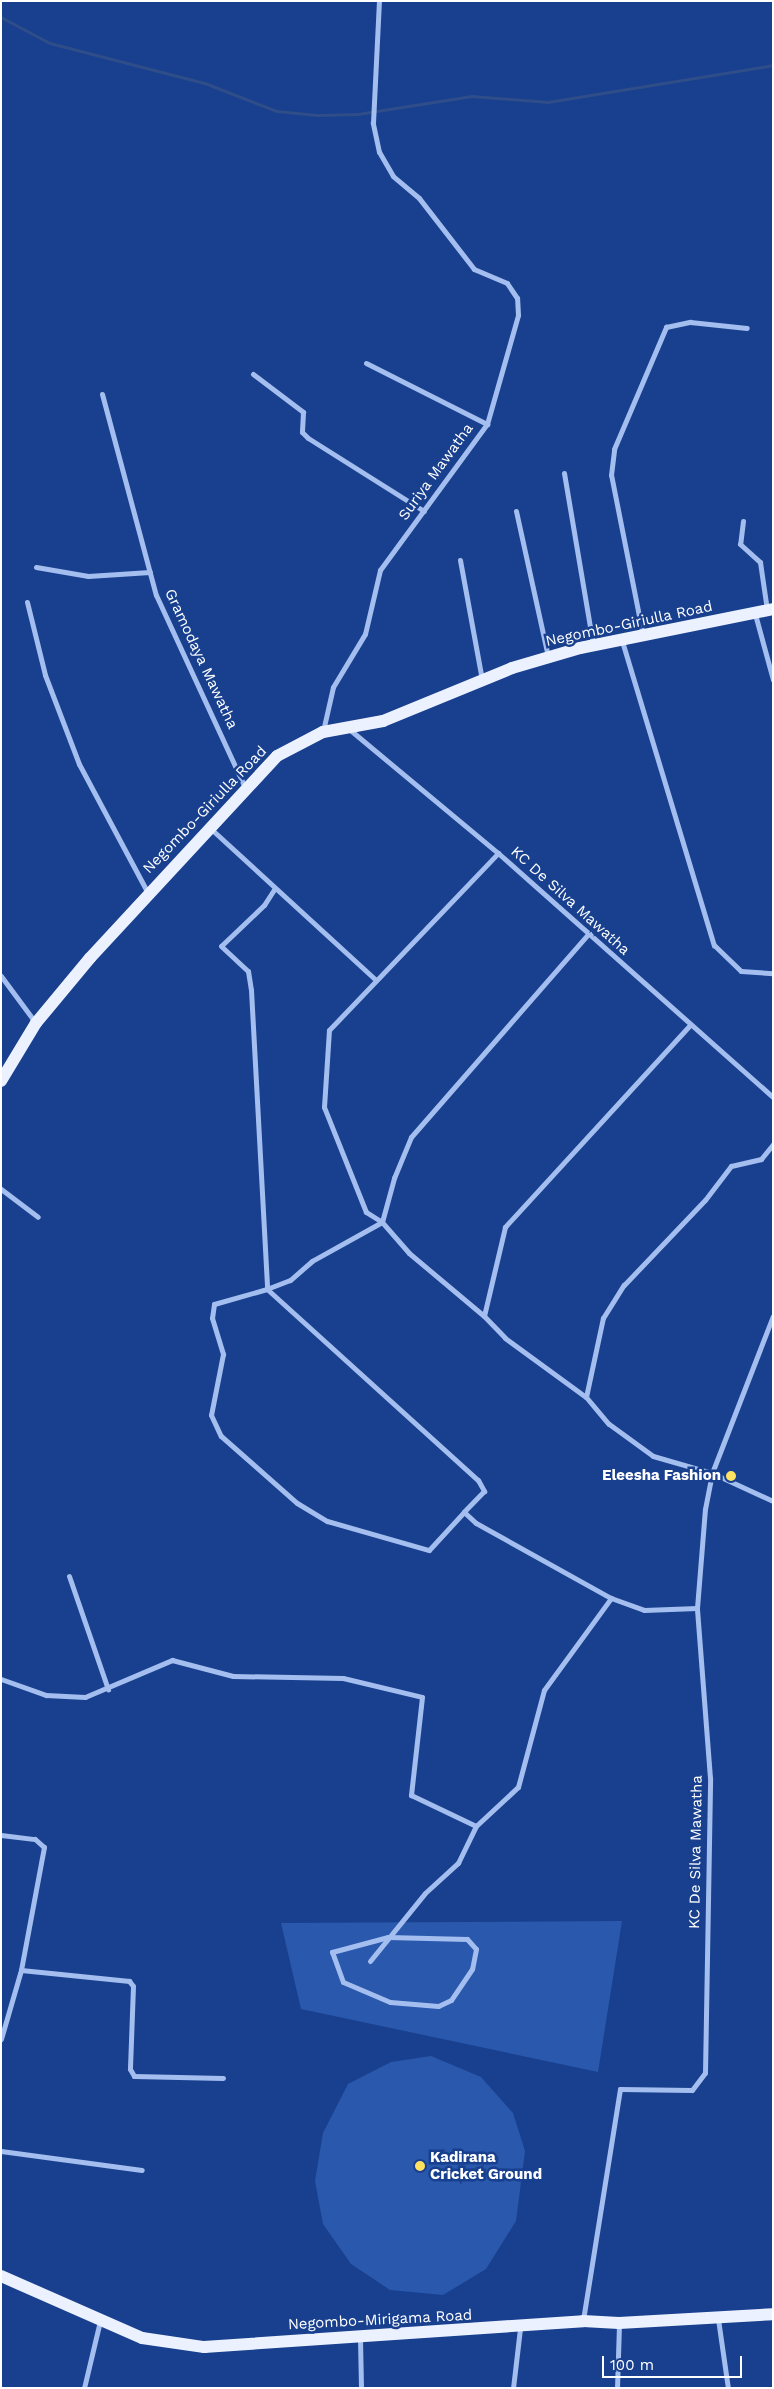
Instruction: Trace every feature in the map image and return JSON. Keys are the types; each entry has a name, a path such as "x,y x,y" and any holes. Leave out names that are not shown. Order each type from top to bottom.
{"main road":[{"name":"Negombo-Giriulla Road","path":"1,1081 36,1023 148,893 277,756 323,732 383,721 482,681 548,658 593,646 765,611"},
{"name":"Negombo-Mirigama Road","path":"1,2276 101,2318 142,2338 204,2347 360,2339 520,2328 583,2321 619,2323 773,2314"}],"street":[{"name":"Suriya Mawatha","path":"323,732 332,687 365,634 380,570 486,424 518,315 517,298 507,283 474,269 419,198 392,176 379,152 372,123 380,1"},
{"path":"643,636 611,475 614,449 666,327 690,322 747,328"},
{"path":"366,363 486,424"},
{"path":"253,374 303,412 302,432 308,438 424,511"},
{"name":"Gramodaya Mawatha","path":"102,394 156,595 245,789"},
{"path":"564,473 593,646"},
{"path":"516,511 548,658"},
{"path":"743,521 740,544 760,562 773,680"},
{"path":"460,560 482,681"},
{"path":"36,567 88,576 150,572"},
{"path":"27,602 45,675 78,764 148,893"},
{"path":"622,640 714,945 741,971 773,973"},
{"name":"KC De Silva Mawatha","path":"347,727 498,853 773,1097"},
{"path":"210,827 376,980"},
{"path":"498,853 329,1030 324,1106 366,1212 382,1222 409,1253 484,1316 504,1338 586,1397 608,1424 653,1456 712,1473 773,1501"},
{"path":"274,888 264,905 221,946 248,971 251,990 267,1289 478,1480 484,1491 429,1550 385,1540 327,1521 298,1503 221,1436 210,1415 223,1354 212,1318 214,1304 267,1289 290,1280 312,1261 382,1222 410,1137 588,933"},
{"path":"1,976 36,1023"},
{"path":"484,1316 505,1227 690,1025"},
{"path":"586,1397 603,1318 624,1285 706,1200 731,1166 761,1158 773,1144"},
{"path":"1,1189 38,1217"},
{"name":"KC De Silva Mawatha","path":"583,2321 620,2089 692,2090 705,2073 710,1778 697,1608 712,1473 773,1316"},
{"path":"464,1512 476,1523 611,1598 644,1610 697,1608"},
{"path":"69,1576 108,1689"},
{"path":"370,1961 425,1893 458,1863 476,1826 518,1787 544,1690 611,1598"},
{"path":"1,1679 46,1695 85,1697 108,1689 172,1660 233,1676 343,1678 422,1697 411,1796 476,1826"},
{"path":"1,1835 35,1839 44,1846 21,1970 1,2039"},
{"path":"388,1937 467,1939 476,1948 472,1969 451,2000 438,2006 390,2002 343,1982 332,1952 388,1937"},
{"path":"21,1970 129,1981 133,1986 130,2069 134,2076 223,2078"},
{"path":"1,2151 142,2170"},
{"path":"718,2316 728,2388"},
{"path":"84,2388 101,2318"},
{"path":"617,2388 619,2323"},
{"path":"513,2388 520,2328"},
{"path":"360,2339 360,2388"}],"shaded area":[{"path":"622,1921 598,2072 301,2009 281,1923"},
{"name":"Kadirana Cricket Ground","path":"431,2056 481,2077 513,2113 525,2151 516,2221 486,2269 443,2295 390,2290 351,2264 323,2224 315,2181 323,2133 348,2084 391,2062"}],"waterway":[{"path":"1,17 50,43 205,83 277,111 317,115 358,114 472,96 548,102 773,65"}],"place":[{"name":"Eleesha Fashion","path":"731,1476"},
{"name":"Kadirana Cricket Ground","path":"420,2166"}]}
